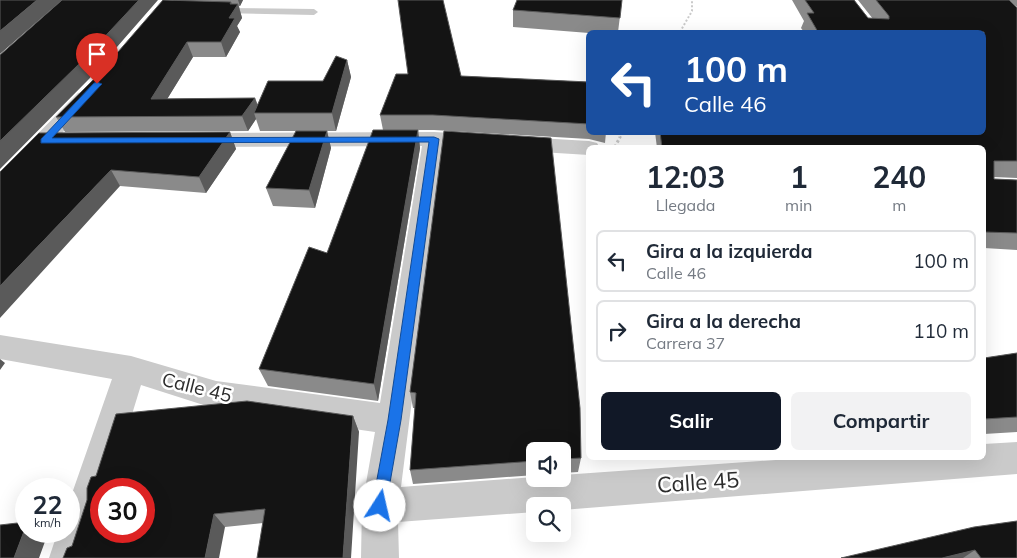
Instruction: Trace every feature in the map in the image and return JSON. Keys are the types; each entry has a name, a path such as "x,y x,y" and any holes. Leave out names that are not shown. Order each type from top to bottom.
{"street":[{"path":"0,186 97,84"},
{"path":"171,141 434,139 586,148"},
{"path":"380,558 380,506 434,139"},
{"path":"44,141 73,141"},
{"name":"Calle 45","path":"0,347 131,369 216,394 394,420"},
{"path":"68,558 131,369"},
{"name":"Calle 45","path":"380,506 1017,458"}],"lane":[{"path":"208,11 314,12"}],"path":[{"path":"681,30 692,11 692,0"}],"building":[{"path":"0,0 37,0 0,31"},
{"path":"62,0 139,0 80,63 0,141 0,55"},
{"path":"163,0 231,2 230,4 238,4 229,18 235,18 221,42 187,42 151,99 255,98 242,116 56,117 98,75"},
{"path":"398,0 443,0 461,76 586,82 586,124 433,115 380,115 396,74 408,74"},
{"path":"517,0 622,0 620,18 513,10"},
{"path":"805,0 854,0 868,18 889,19 889,16 876,0 1009,0 1017,8 1017,161 994,161 994,179 1017,180 1017,233 986,232 986,145 662,145 660,135 986,135 986,30 817,30 807,13 814,13"},
{"path":"336,56 347,60 332,113 254,113 268,81 323,81"},
{"path":"373,130 418,130 374,384 259,369 309,247 327,253"},
{"path":"296,131 327,131 309,190 266,188"},
{"path":"444,131 551,138 580,408 581,458 571,459 571,442 526,442 526,462 410,470 416,393 410,392"},
{"path":"230,132 199,177 111,170 0,286 0,172 39,133"},
{"path":"1017,353 1017,417 986,419 986,358"},
{"path":"247,401 353,416 343,558 257,558 265,509 214,514 205,558 63,558 67,548 72,546 73,543 80,543 80,521 87,500 87,488 90,480 90,543 155,543 155,478 91,478 96,476 116,414"},
{"path":"1017,521 1017,558 981,558 975,550 942,558 841,558 974,527"},
{"path":"15,523 15,543 20,543 14,558 0,558 0,525"}],"route":[{"path":"97,84 44,141 434,139 380,506"}]}
